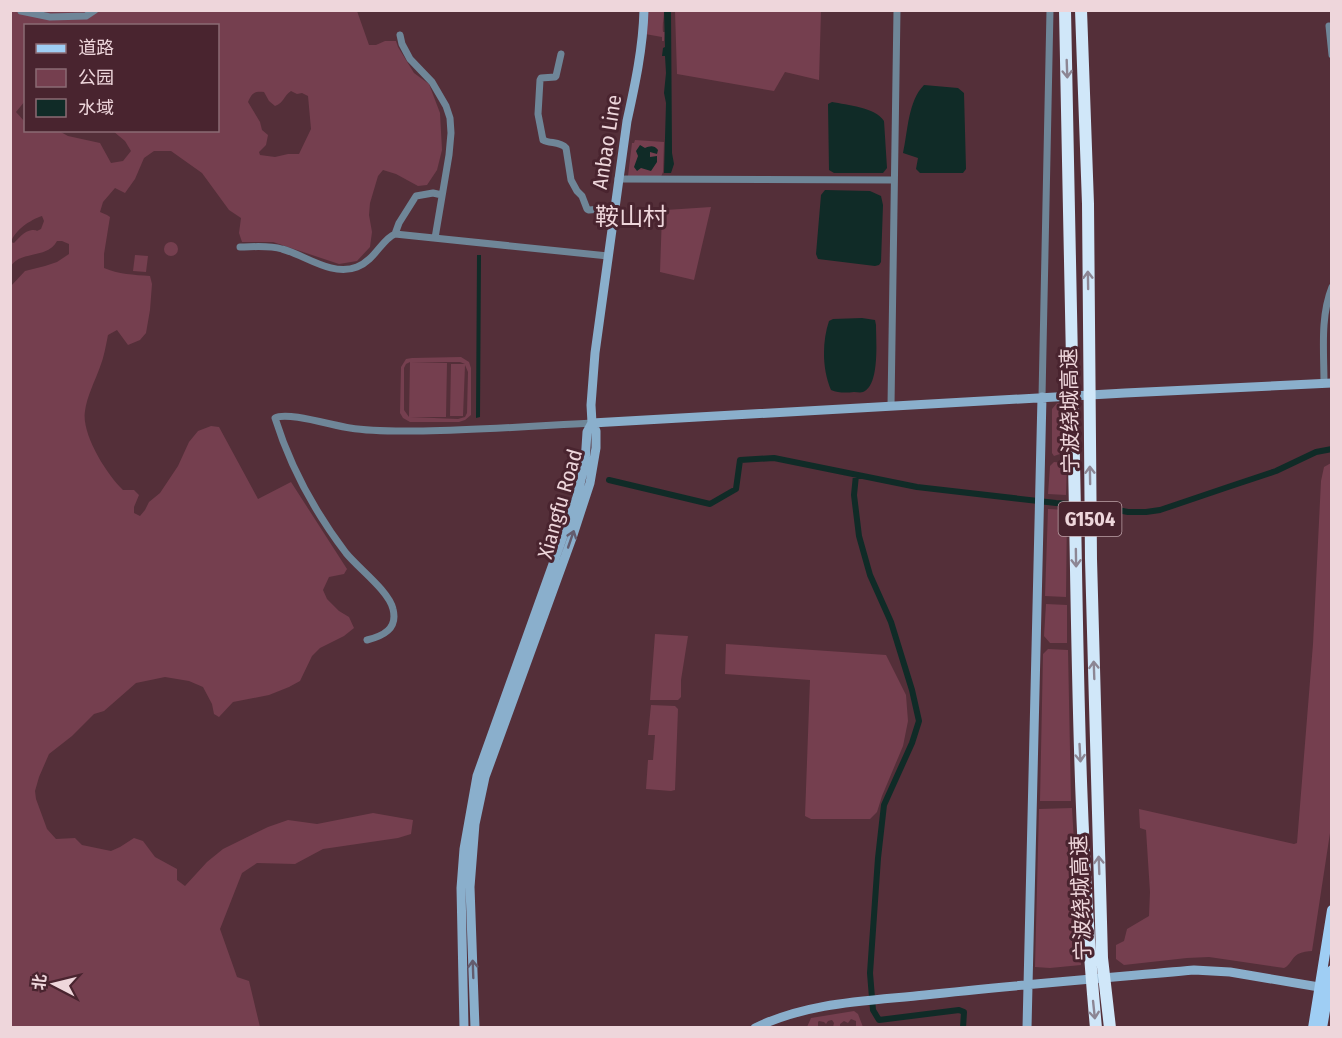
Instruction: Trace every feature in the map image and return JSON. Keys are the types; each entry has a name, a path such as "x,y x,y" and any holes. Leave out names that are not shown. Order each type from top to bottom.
{"highway":[{"name":"宁波绕城高速","path":"1065,10 1072,280 1078,714 1090,959 1096,1028"},
{"name":"宁波绕城高速","path":"1081,10 1088,204 1091,559 1100,911 1102,958 1110,1028"}],"main road":[{"name":"Anbao Line","path":"592,423 595,353 618,179 641,42 644,10"},
{"path":"592,423 1328,383"},
{"path":"1027,1028 1042,397"},
{"name":"Xiangfu Road","path":"464,1028 461,888 468,822 477,776 577,497 585,463 587,432 592,423"},
{"name":"Xiangfu Road","path":"475,1028 470,887 475,824 485,777 585,498 596,448 596,431 592,423"},
{"path":"1322,1028 1332,910"},
{"path":"755,1028 796,1012 827,1005 1194,970 1230,972 1327,988"},
{"path":"1313,1028 1332,970"}],"street":[{"path":"21,11 50,17 86,16 95,10"},
{"path":"891,406 897,10"},
{"path":"1042,397 1050,10"},
{"path":"1329,27 1332,55"},
{"path":"400,35 410,59 432,82 450,118 449,155 435,237"},
{"path":"561,54 556,76 544,77 540,81 538,114 543,140 567,147 571,180 589,210 614,208"},
{"path":"618,179 894,180"},
{"path":"395,234 399,223 416,196 433,193 442,195"},
{"path":"240,247 274,247 338,269 360,267 377,253 391,235 395,234 608,256"},
{"path":"1328,383 1324,315 1332,287"},
{"path":"367,640 386,633 391,627 393,609 389,600 347,555 318,515 284,448 275,418 295,417 350,428 386,431 459,430 592,423"}],"green space":[{"path":"11,11 357,11 369,45 396,41 414,73 429,84 440,113 442,150 437,170 427,185 418,186 383,170 378,176 370,203 369,215 372,232 370,247 357,261 339,264 273,242 242,242 239,233 241,218 229,210 202,173 171,151 154,151 144,158 135,179 125,193 115,188 103,202 100,212 110,217 104,268 120,273 150,276 152,284 146,333 140,340 128,345 117,330 108,335 85,411 87,431 96,454 123,490 134,490 139,495 134,513 140,516 149,502 160,493 178,466 189,442 198,431 211,426 219,427 258,499 291,482 347,569 344,574 329,577 323,590 327,599 349,617 354,628 344,636 320,648 312,656 300,681 269,695 233,702 219,717 214,714 212,704 203,687 189,681 165,677 136,683 104,711 94,714 72,736 49,754 35,791 47,829 56,839 75,838 82,845 111,851 134,838 143,841 155,857 177,869 177,880 185,886 207,862 223,849 288,820 317,824 373,813 413,820 411,834 323,849 295,864 257,863 242,873 220,929 237,977 249,981 260,1027 11,1027 11,286 25,271 57,262 69,254 69,244 57,241 46,251 19,259 11,266","holes":["291,91 297,94 302,93 308,96 311,129 299,154 275,157 260,155 259,152 266,145 268,135 262,130 248,102 249,99 256,92 264,92 275,106 281,103","42,216 44,221 41,229 27,232 14,243 11,242 24,226"]},
{"path":"646,11 664,11 664,41 662,37 645,34"},
{"path":"675,11 821,11 819,80 785,72 774,91 677,74"},
{"path":"635,140 664,142 661,177 628,176 632,143"},
{"path":"711,207 694,280 660,272 662,214 666,210"},
{"path":"171,242 176,244 178,249 176,254 171,256 166,254 164,249 166,244"},
{"path":"135,255 148,256 146,272 133,271"},
{"path":"461,357 469,362 471,415 459,422 410,422 403,418 400,413 401,367 406,359","holes":["410,362 409,416 409,417 404,410 404,368","411,362 460,362 465,364 451,364 450,416 463,416 465,365 468,372 465,417 458,419 410,417 446,417 447,363"]},
{"path":"1057,403 1065,403 1066,452 1054,456 1052,453 1052,409"},
{"path":"1054,462 1067,463 1066,495 1048,494 1050,466"},
{"path":"1331,463 1332,820 1312,951 1298,954 1284,968 1209,957 1124,965 1116,959 1116,945 1124,941 1127,929 1149,916 1150,892 1146,830 1140,828 1139,809 1297,843 1313,644 1321,481 1324,467"},
{"path":"1048,509 1067,510 1066,597 1045,596"},
{"path":"1046,604 1067,605 1067,643 1050,643 1044,636"},
{"path":"655,634 688,636 681,680 681,697 678,700 650,700"},
{"path":"726,644 886,655 906,695 908,721 903,746 877,812 870,819 811,819 805,816 810,680 725,674"},
{"path":"1048,649 1068,650 1071,801 1040,801 1043,654"},
{"path":"651,705 675,706 678,709 675,790 646,789 648,760 653,760 655,735 648,735"},
{"path":"1072,808 1081,965 1035,967 1039,809"},
{"path":"854,1011 858,1014 863,1027 856,1026 856,1021 851,1019 848,1023 844,1021 840,1027 833,1027 832,1020 826,1024 819,1021 818,1027 807,1027 811,1018"}],"water":[{"path":"664,11 671,11 674,164 671,173 664,173 666,73 665,56 662,56 665,47"},
{"path":"924,85 958,88 964,93 966,169 963,173 920,173 916,169 918,158 903,153 909,117 915,99"},
{"path":"832,102 868,110 880,116 884,121 887,168 883,173 834,173 829,170 828,104"},
{"path":"640,145 658,150 657,154 650,152 650,157 657,156 657,162 651,171 641,168 637,171 634,167 638,156 636,151"},
{"path":"825,190 870,191 881,196 883,205 879,265 818,259 816,254 821,195"},
{"path":"477,255 481,255 480,417 476,418"},
{"path":"862,318 875,320 876,325 876,362 872,381 862,392 836,392 831,390 828,382 824,356 829,321"}],"waterway":[{"path":"609,480 710,504 736,489 740,460 774,458 917,487 1096,506 1128,512 1146,512 1160,510 1276,471 1316,452 1332,449"},
{"path":"856,475 854,495 859,536 870,575 891,622 919,721 912,743 884,805 870,973 873,1010 879,1020 959,1010 964,1012 963,1028"}],"district":[{"name":"鞍山村","path":"631,217"}]}
